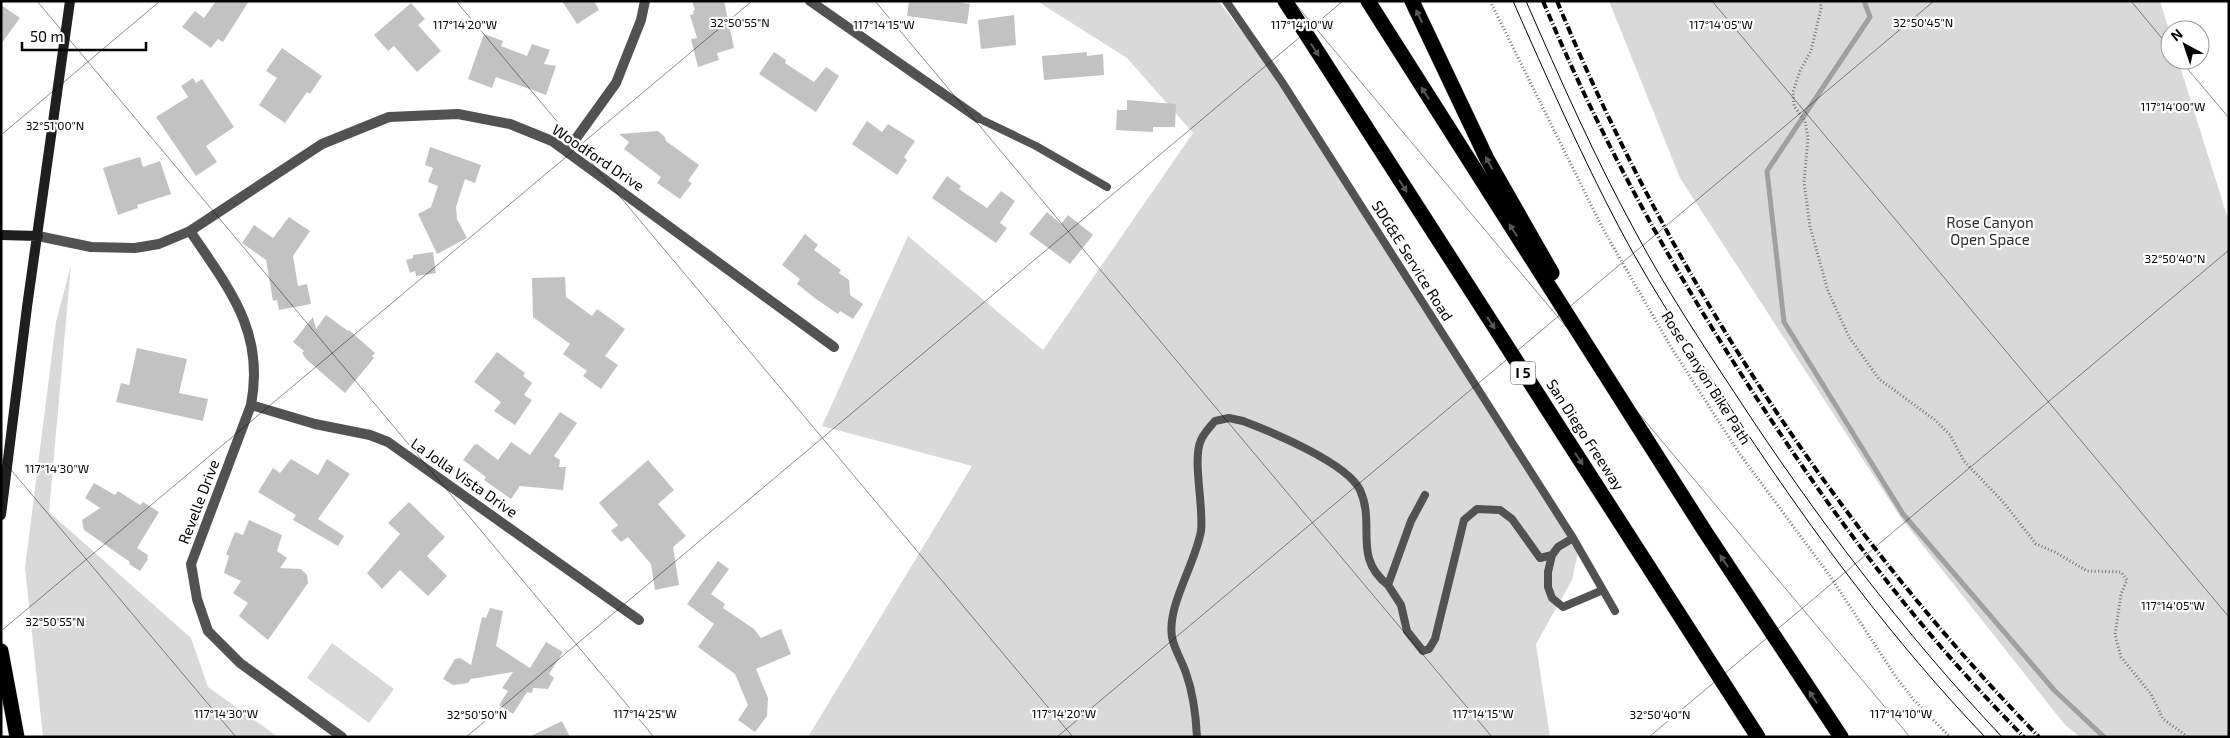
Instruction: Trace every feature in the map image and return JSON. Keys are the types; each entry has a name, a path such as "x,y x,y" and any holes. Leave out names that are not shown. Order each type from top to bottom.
{"highway":[{"path":"1368,1 1821,710 1841,737"},
{"path":"1412,1 1487,159 1643,433"},
{"name":"San Diego Freeway","path":"1285,4 1758,737"},
{"path":"1,651 17,737"}],"main road":[{"path":"1,515 70,1"},
{"path":"1,236 38,236"}],"street":[{"path":"567,151 616,83 641,20 645,1"},
{"path":"810,1 978,118"},
{"name":"Woodford Drive","path":"38,236 91,247 135,248 160,244 190,231 322,144 389,117 458,114 510,124 552,141 834,347"},
{"name":"Revelle Drive","path":"190,231 234,297 253,345 254,387 251,405 191,564 197,599 208,631 240,663 342,737"},
{"name":"La Jolla Vista Drive","path":"251,405 315,424 370,435 388,442 639,620"}],"lane":[{"name":"SDG&E Service Road","path":"1226,1 1282,82 1573,538 1615,612"},
{"path":"978,118 1036,146 1107,187"},
{"path":"1197,737 1196,716 1186,674 1172,638 1172,623 1173,610 1196,555 1201,529 1201,495 1198,472 1200,441 1215,421 1229,418 1243,421 1339,466 1359,488 1364,502 1369,564 1375,575 1388,585 1401,605 1407,632 1423,651 1429,649 1435,639 1464,520 1477,509 1500,510 1512,519 1540,558 1552,555"},
{"path":"1388,585 1411,521 1425,496"},
{"path":"1573,538 1558,547 1552,555 1548,587 1552,598 1563,607 1603,590"}],"path":[{"name":"Rose Canyon Bike Path","path":"1490,1 1603,229 1671,347 1739,453 1830,576 1896,677 1927,714 1950,737"},
{"path":"1820,1 1821,8 1811,51 1800,71 1793,92 1794,106 1805,121 1808,138 1804,182 1810,227 1828,291 1849,337 1879,379 1935,420 1950,435 1964,461 2004,503 2036,544 2087,571 2121,572 2127,580 2121,594 2115,635 2121,658 2151,694 2164,719 2188,737"}],"green space":[{"path":"1037,1 1218,1 1253,45 1579,548 1572,580 1536,644 1550,737 808,737 972,466 822,426 908,236 1043,350 1193,133 1127,58"},
{"name":"Rose Canyon Open Space","path":"1609,1 2160,1 2166,20 2160,20 2160,70 2181,70 2229,222 2229,737 2080,737 2065,725 1901,518 1680,178"},
{"path":"71,265 49,512 191,638 208,687 278,737 43,737 25,568 56,322"},
{"path":"332,643 394,689 369,723 307,678"}],"building":[{"path":"216,1 249,1 223,42 218,39 211,48 182,27 195,11 204,18"},
{"path":"562,1 594,1 599,10 577,24"},
{"path":"692,1 724,1 734,48 717,53 719,60 698,67 691,39 697,38 690,15 694,14 693,11 695,10"},
{"path":"909,1 951,1 970,4 967,24 907,16"},
{"path":"411,3 425,19 418,25 441,51 417,72 394,46 388,51 374,35"},
{"path":"1,5 20,18 1,44"},
{"path":"1014,15 1016,45 981,49 978,20"},
{"path":"484,34 503,41 501,46 527,56 532,44 550,50 544,64 556,66 546,95 496,77 492,88 468,79"},
{"path":"282,48 322,76 310,94 307,92 285,123 259,105 277,78 266,71"},
{"path":"774,52 786,60 785,63 814,82 826,67 839,76 816,112 759,74"},
{"path":"1087,52 1087,56 1103,54 1104,75 1044,80 1042,56"},
{"path":"193,78 196,83 202,79 234,127 206,146 217,162 196,176 156,117 188,97 181,86"},
{"path":"1127,100 1176,104 1175,127 1153,127 1153,132 1116,130 1117,110 1127,110"},
{"path":"867,121 882,132 888,124 915,141 904,157 907,160 897,175 852,144"},
{"path":"658,131 665,137 666,141 699,165 688,181 692,183 680,199 657,183 661,177 624,149 629,142 619,134"},
{"path":"430,147 481,165 475,183 465,179 456,207 457,219 467,238 437,254 418,214 431,207 438,186 428,182 433,168 425,165"},
{"path":"140,157 143,167 160,161 171,194 137,205 138,208 118,215 103,168"},
{"path":"947,176 961,186 959,189 987,208 1001,191 1015,201 1000,223 1007,228 996,243 932,198"},
{"path":"1047,212 1061,224 1068,215 1093,235 1070,264 1029,234"},
{"path":"289,217 310,231 293,256 298,286 307,284 311,304 279,310 277,300 273,301 266,260 242,243 254,225 273,238"},
{"path":"805,234 818,245 814,250 841,270 839,273 849,280 850,295 863,304 853,319 840,311 838,314 816,299 797,284 800,279 782,265"},
{"path":"433,252 436,273 416,276 415,271 410,273 406,260 413,258 413,255"},
{"path":"565,277 566,297 592,316 597,309 625,329 605,356 618,365 601,389 583,376 587,371 563,354 570,344 533,317 532,278"},
{"path":"326,315 349,330 375,353 372,356 374,358 345,393 306,359 302,353 304,351 293,342 313,317 316,329"},
{"path":"137,348 187,359 179,393 208,399 203,421 116,402 121,383 129,385"},
{"path":"497,352 525,373 523,376 532,383 524,395 532,400 515,425 494,411 501,402 474,382"},
{"path":"560,412 577,423 554,456 560,460 559,467 566,467 563,490 520,486 511,499 484,480 486,477 463,460 474,445 477,444 498,460 511,442 530,455"},
{"path":"291,459 318,475 327,459 350,474 318,519 344,536 338,546 293,520 296,515 258,492 273,468 280,473"},
{"path":"648,460 674,490 658,504 686,536 673,547 679,585 655,590 651,564 628,537 621,542 611,531 618,525 599,503"},
{"path":"94,483 115,495 118,491 140,505 143,502 159,512 137,548 148,555 148,559 140,571 84,530 82,520 100,508 85,498"},
{"path":"409,502 445,537 427,556 447,576 428,596 400,570 382,589 367,573 400,534 388,523"},
{"path":"249,520 282,535 277,551 287,558 280,568 301,569 307,575 308,583 268,640 239,616 248,603 233,593 241,581 224,573 229,556 226,554 235,532 243,535"},
{"path":"718,561 729,569 711,594 725,604 723,608 754,629 761,638 781,629 791,654 756,669 768,698 767,716 755,732 738,720 748,705 735,674 698,647 714,624 687,604"},
{"path":"490,608 503,611 496,646 530,668 546,642 563,652 549,674 554,678 548,689 533,688 532,693 527,692 513,714 499,705 508,691 502,688 513,672 471,679 468,683 453,685 443,679 455,659 460,658 471,665 482,617 486,618"},
{"path":"562,721 570,737 529,737"}],"waterway":[{"path":"1864,1 1870,17 1767,171 1784,322 1903,514 2054,690 2104,737"}],"tram line":[{"path":"1513,1 1606,201 1648,279 1678,328 1797,506 1856,586 1951,701 1985,737"},
{"path":"1526,1 1606,176 1647,254 1697,335 1766,440 1829,529 1895,615 2002,737"}],"railway":[{"path":"1543,1 1596,119 1625,176 1688,288 1756,397 1818,489 1901,599 1961,670 2024,737"},
{"path":"1557,1 1601,102 1651,201 1705,298 1763,392 1826,483 1893,571 1964,656 2039,737"}]}
